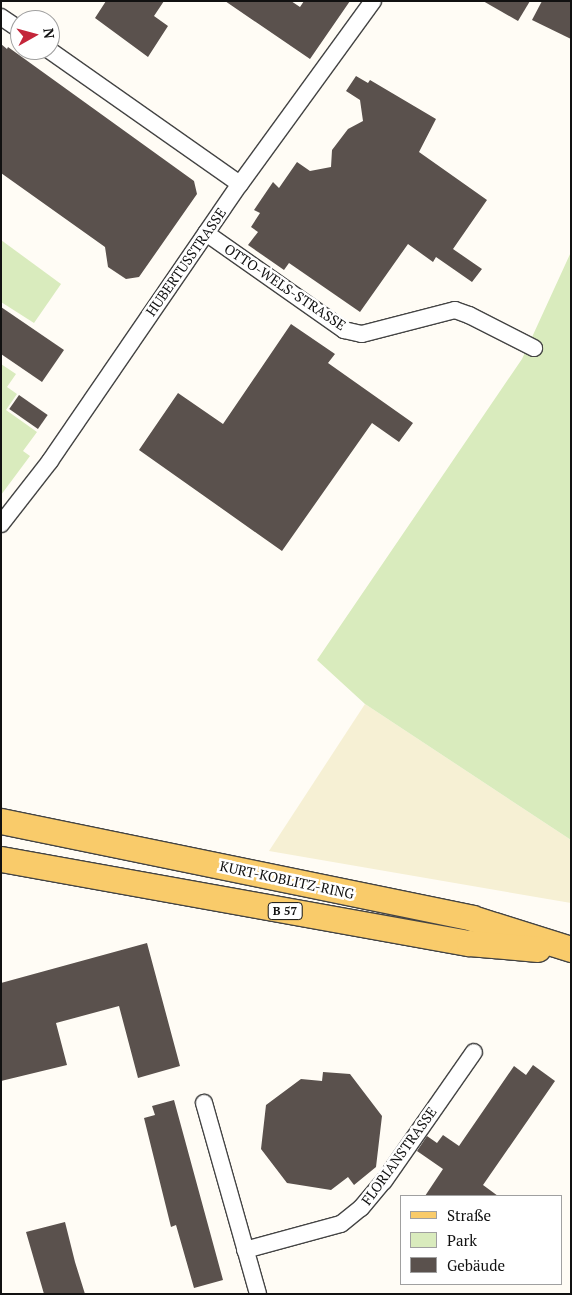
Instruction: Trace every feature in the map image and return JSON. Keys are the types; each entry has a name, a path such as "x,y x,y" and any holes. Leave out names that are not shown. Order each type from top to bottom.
{"main road":[{"name":"KURT-KOBLITZ-RING","path":"1,821 472,918 571,951"},
{"name":"KURT-KOBLITZ-RING","path":"1,859 469,943 571,951"}],"street":[{"name":"HUBERTUSSTRASSE","path":"1,524 50,461 240,184 373,1"},
{"path":"60,58 240,184"},
{"name":"OTTO-WELS-STRASSE","path":"206,233 344,330 362,334 455,310 469,315 534,348"},
{"name":"FLORIANSTRASSE","path":"245,1250 341,1224 361,1208 384,1181 474,1052"},
{"path":"204,1103 258,1294"}],"shaded area":[{"path":"365,704 571,840 571,903 269,851"}],"green space":[{"path":"1,240 61,284 34,323 1,302"},
{"path":"571,252 571,840 365,704 317,660 522,359"},
{"path":"1,364 16,374 7,387 17,394 6,410 37,432 23,451 30,456 1,495"}],"building":[{"path":"106,1 164,1 154,16 168,26 148,57 95,18"},
{"path":"225,1 291,1 300,7 304,1 350,1 310,59"},
{"path":"483,1 530,1 518,21"},
{"path":"542,1 571,1 571,39 532,20"},
{"path":"1,44 7,49 8,47 10,48 10,60 26,60 194,181 197,194 139,277 126,279 108,267 105,247 1,173"},
{"path":"356,76 368,83 370,80 436,119 419,152 487,200 453,249 482,269 472,282 436,257 433,262 408,244 360,312 289,263 284,270 248,245 258,232 251,227 260,213 254,210 273,182 279,188 297,162 310,171 331,167 332,150 348,129 363,121 360,100 346,91"},
{"path":"1,307 64,350 42,382 1,354"},
{"path":"291,324 335,354 328,363 413,423 399,442 372,423 282,551 139,450 178,393 223,424"},
{"path":"19,395 48,415 38,429 9,409"},
{"path":"147,943 180,1066 138,1078 119,1006 56,1023 67,1065 1,1081 1,983"},
{"path":"533,1065 555,1081 483,1185 497,1195 426,1195 443,1169 417,1151 427,1136 437,1143 443,1135 459,1146 514,1066 526,1075"},
{"path":"323,1072 350,1074 382,1116 376,1167 354,1185 348,1177 331,1190 287,1183 261,1149 266,1105 301,1079 322,1081"},
{"path":"174,1100 223,1280 194,1288 176,1225 171,1227 144,1118 155,1115 152,1106"},
{"path":"65,1222 85,1294 44,1294 26,1232"}]}
